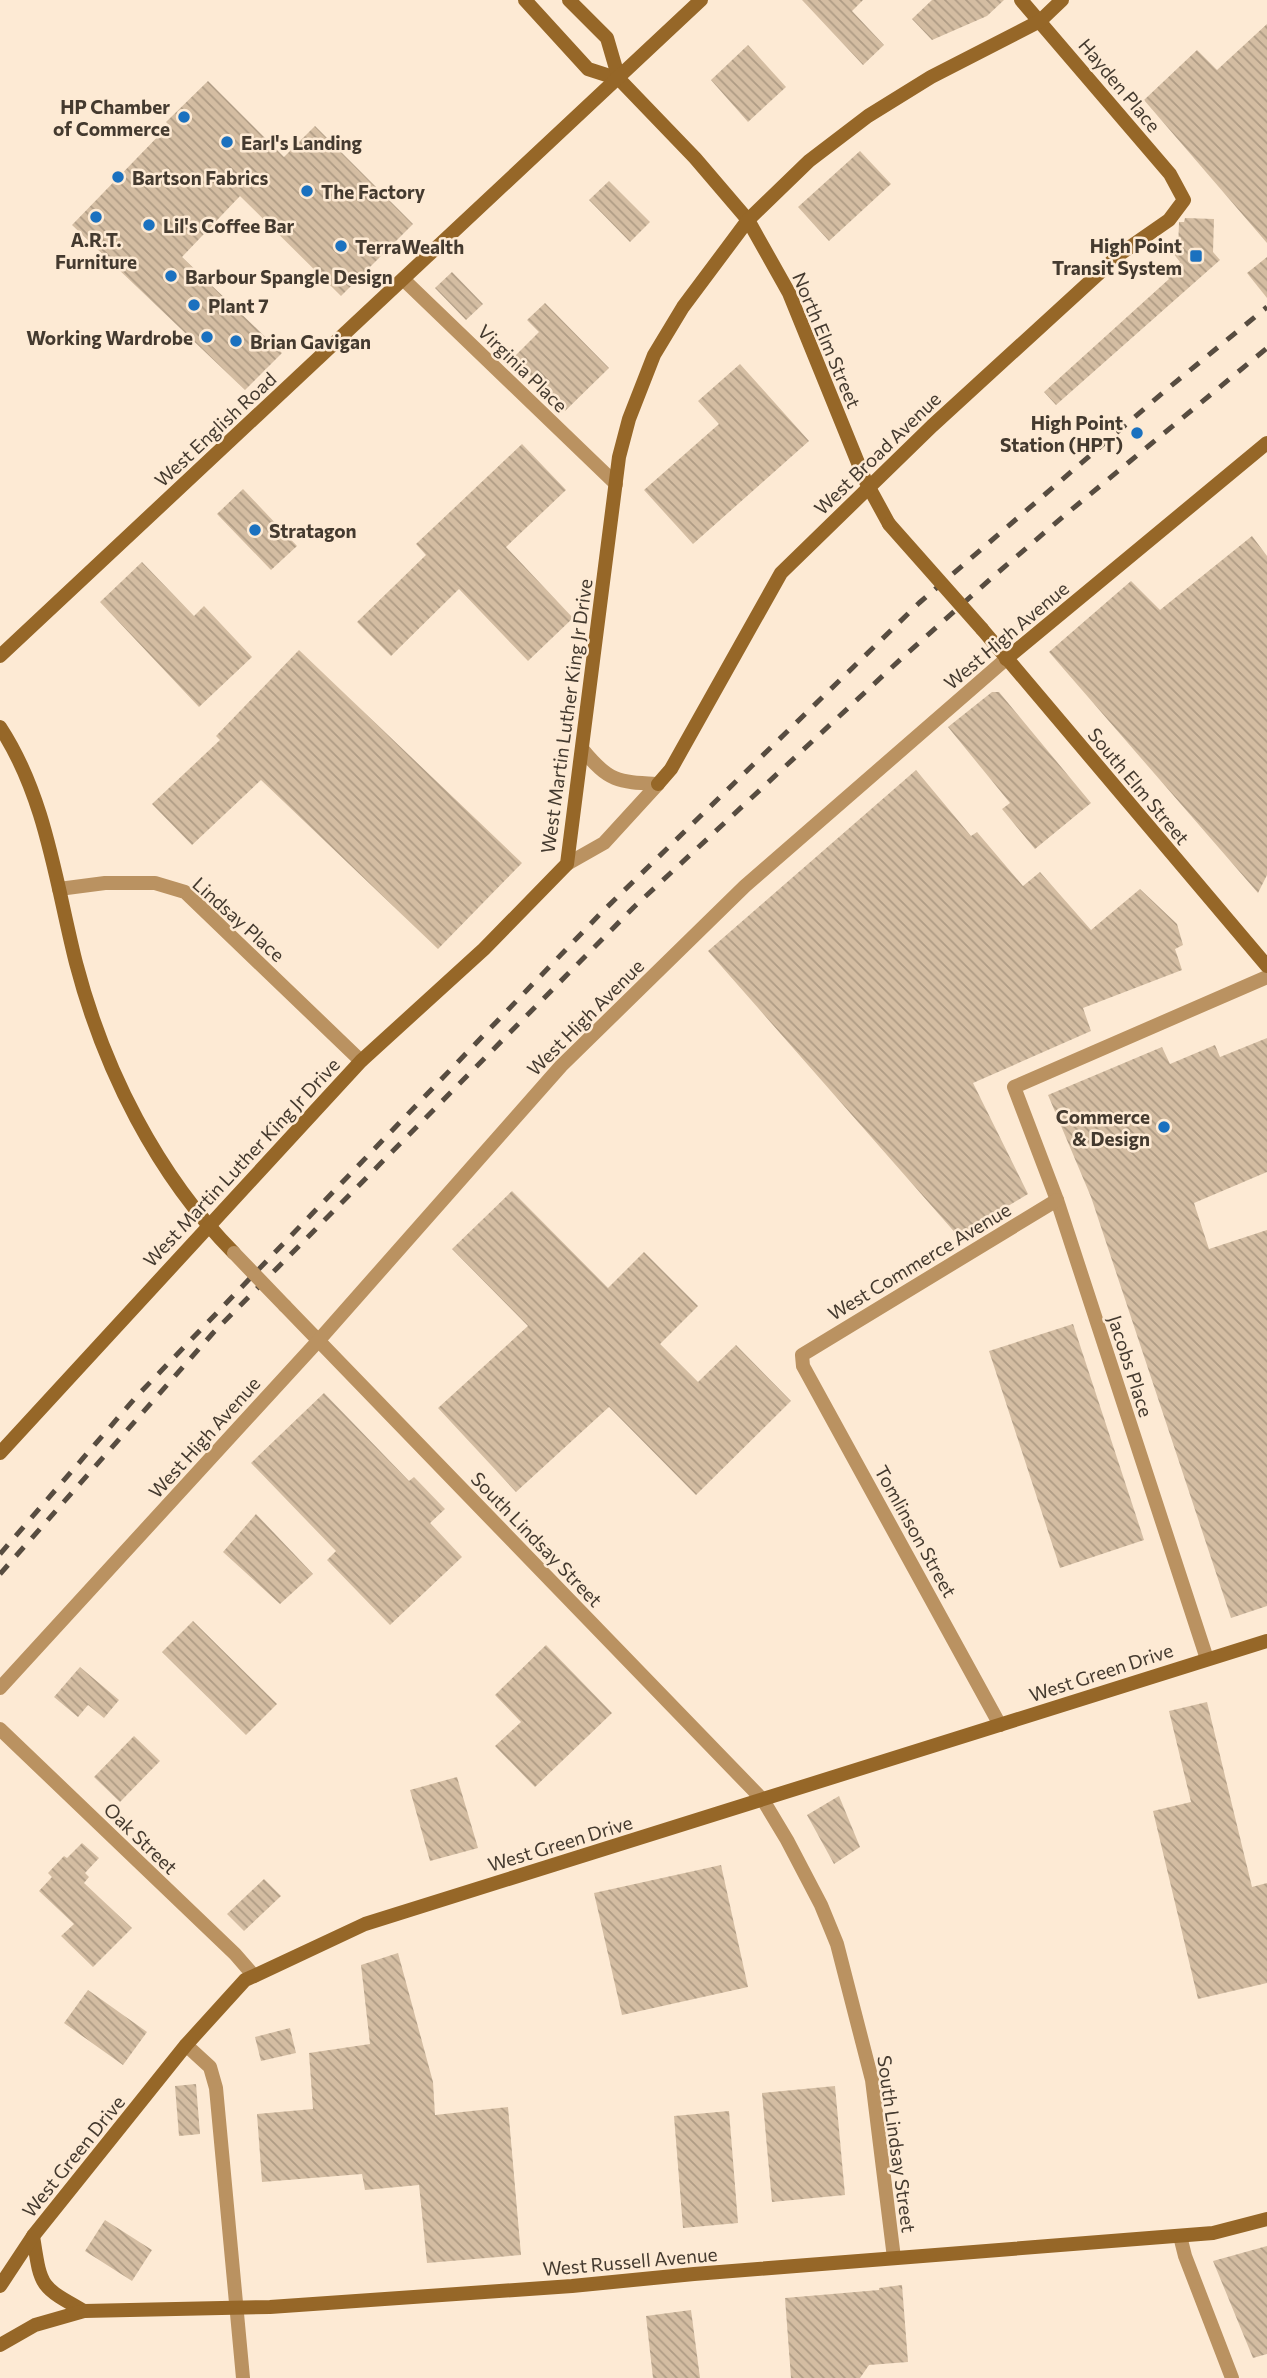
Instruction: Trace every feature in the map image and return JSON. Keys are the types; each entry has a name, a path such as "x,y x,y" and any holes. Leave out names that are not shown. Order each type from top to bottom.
{"main road":[{"name":"North Elm Street","path":"525,0 588,69 619,79"},
{"name":"North Elm Street","path":"569,0 607,38 619,79 695,158 748,220 789,293 869,488 889,524 982,629"},
{"name":"West English Road","path":"0,656 701,0"},
{"name":"Hayden Place","path":"1021,0 1170,174 1184,200"},
{"name":"West Martin Luther King Jr Drive","path":"0,1452 361,1060 484,949 567,864 619,457 629,419 654,355 683,307 748,220 808,161 867,116 931,77 1040,21 1062,0"},
{"name":"West Broad Avenue","path":"658,784 671,769 781,573 932,426 1120,254 1169,220 1184,200"},
{"name":"West High Avenue","path":"1006,659 1267,443"},
{"name":"South Elm Street","path":"982,629 1267,966"},
{"name":"South Lindsay Street","path":"0,727 13,747 39,810 88,1001 113,1069 159,1156 207,1226 234,1254"},
{"name":"West Green Drive","path":"0,2286 33,2236 186,2045 246,1980 366,1924 1267,1641"},
{"name":"West Russell Avenue","path":"0,2345 35,2325 84,2311 270,2307 572,2286 1213,2233 1267,2219"},
{"path":"33,2236 39,2276 50,2292 84,2311"}],"street":[{"name":"Virginia Place","path":"404,280 616,484"},
{"name":"West High Avenue","path":"0,1688 319,1340 561,1066 745,886 1006,659"},
{"path":"583,750 600,772 626,783 658,784"},
{"name":"West Broad Avenue","path":"567,864 604,843 658,784"},
{"name":"Lindsay Place","path":"59,888 105,883 155,883 185,892 361,1060"},
{"name":"Jacobs Place","path":"1207,1659 1057,1200 1014,1087 1267,977"},
{"name":"West Commerce Avenue","path":"802,1356 1057,1200"},
{"name":"South Lindsay Street","path":"234,1254 763,1800 821,1905 836,1944 872,2080 894,2258"},
{"name":"Tomlinson Street","path":"802,1356 803,1366 1000,1725"},
{"name":"Oak Street","path":"0,1729 235,1954 254,1976"},
{"path":"186,2045 210,2067 216,2088 243,2378"},
{"path":"1180,2236 1185,2256 1232,2378"}],"building":[{"path":"802,0 863,0 852,11 884,45 863,65"},
{"path":"932,0 1004,0 987,16 932,40 912,19"},
{"path":"1267,24 1267,243 1144,100 1197,50 1217,70"},
{"path":"748,45 786,87 748,122 711,80"},
{"path":"208,81 284,157 315,126 413,224 341,296 240,196 182,257 282,353 245,390 72,225 169,125 166,122"},
{"path":"860,151 891,184 829,241 798,207"},
{"path":"609,181 650,222 630,242 589,200"},
{"path":"1185,218 1214,219 1213,252 1220,260 1056,405 1044,392 1169,279 1165,274 1180,262 1173,253 1178,250 1179,222 1184,222"},
{"path":"1267,257 1267,298 1247,273"},
{"path":"452,272 483,304 466,320 435,288"},
{"path":"545,303 609,368 565,411 513,358 539,332 527,320"},
{"path":"740,364 809,441 693,544 644,490 719,424 698,401"},
{"path":"522,444 566,490 506,547 573,618 528,661 459,589 391,656 357,622 426,555 416,544"},
{"path":"243,489 297,546 271,570 217,514"},
{"path":"1252,536 1267,556 1267,875 1258,893 1049,652 1131,581 1160,610"},
{"path":"142,562 194,616 204,606 252,657 199,707 100,602"},
{"path":"299,650 522,863 438,949 261,780 192,845 152,804 220,740 216,736"},
{"path":"992,692 999,692 1091,803 1035,849 1002,809 1010,803 948,727"},
{"path":"916,770 971,836 977,832 1023,886 1040,872 1091,930 1140,889 1177,924 1183,945 1175,949 1182,970 1083,1008 1091,1031 973,1083 1028,1194 958,1236 708,951"},
{"path":"1267,1038 1267,1172 1194,1203 1209,1249 1267,1230 1267,1606 1231,1618 1091,1197 1048,1095 1162,1047 1170,1064 1215,1045 1220,1057"},
{"path":"512,1191 608,1288 644,1252 698,1306 660,1344 698,1382 736,1345 791,1401 696,1495 609,1407 516,1492 438,1408 528,1326 452,1249"},
{"path":"1073,1324 1144,1540 1060,1568 989,1351"},
{"path":"324,1393 409,1481 414,1477 445,1509 430,1523 462,1557 390,1625 327,1560 336,1551 251,1463"},
{"path":"256,1514 313,1574 280,1604 223,1552"},
{"path":"193,1621 277,1704 246,1735 162,1652"},
{"path":"546,1645 612,1713 535,1787 495,1746 521,1722 495,1695"},
{"path":"80,1667 119,1700 104,1718 88,1705 78,1717 54,1697"},
{"path":"1207,1702 1252,1887 1267,1883 1267,1983 1198,1999 1153,1811 1191,1802 1169,1711"},
{"path":"134,1736 160,1761 120,1802 94,1777"},
{"path":"457,1777 478,1848 430,1861 410,1790"},
{"path":"839,1796 860,1847 834,1864 807,1815"},
{"path":"82,1843 99,1858 85,1873 89,1877 84,1883 132,1928 93,1967 61,1936 74,1924 39,1891 52,1877 48,1873 64,1856 67,1858"},
{"path":"721,1865 748,1987 622,2015 594,1893"},
{"path":"264,1879 281,1896 244,1931 227,1914"},
{"path":"398,1953 433,2082 435,2115 508,2107 521,2255 427,2263 419,2185 365,2190 362,2174 262,2182 257,2114 313,2109 309,2053 370,2044 361,1965"},
{"path":"88,1990 147,2032 123,2065 64,2023"},
{"path":"290,2028 296,2053 261,2061 255,2037"},
{"path":"196,2084 200,2134 179,2136 175,2086"},
{"path":"835,2086 845,2195 772,2202 762,2093"},
{"path":"729,2111 738,2223 683,2228 674,2116"},
{"path":"105,2220 152,2250 132,2281 85,2251"},
{"path":"1267,2246 1267,2354 1253,2358 1213,2261"},
{"path":"902,2285 908,2362 869,2365 860,2378 791,2378 785,2298 879,2290"},
{"path":"691,2310 700,2378 653,2378 646,2316"}],"railway":[{"path":"0,1554 136,1397 602,912 919,603 1166,390 1267,307"},
{"path":"0,1574 213,1333 634,907 995,575 1267,348"}],"place":[{"name":"HP Chamber of Commerce","path":"184,117"},
{"name":"Earl's Landing","path":"227,142"},
{"name":"Bartson Fabrics","path":"118,177"},
{"name":"The Factory","path":"307,191"},
{"name":"A.R.T. Furniture","path":"96,217"},
{"name":"Lil's Coffee Bar","path":"149,225"},
{"name":"TerraWealth","path":"341,246"},
{"name":"High Point Transit System","path":"1196,256"},
{"name":"Barbour Spangle Design","path":"171,276"},
{"name":"Plant 7","path":"194,305"},
{"name":"Working Wardrobe","path":"207,337"},
{"name":"Brian Gavigan","path":"236,341"},
{"name":"High Point Station (HPT)","path":"1137,433"},
{"name":"Stratagon","path":"255,530"},
{"name":"Commerce & Design","path":"1164,1127"}]}
